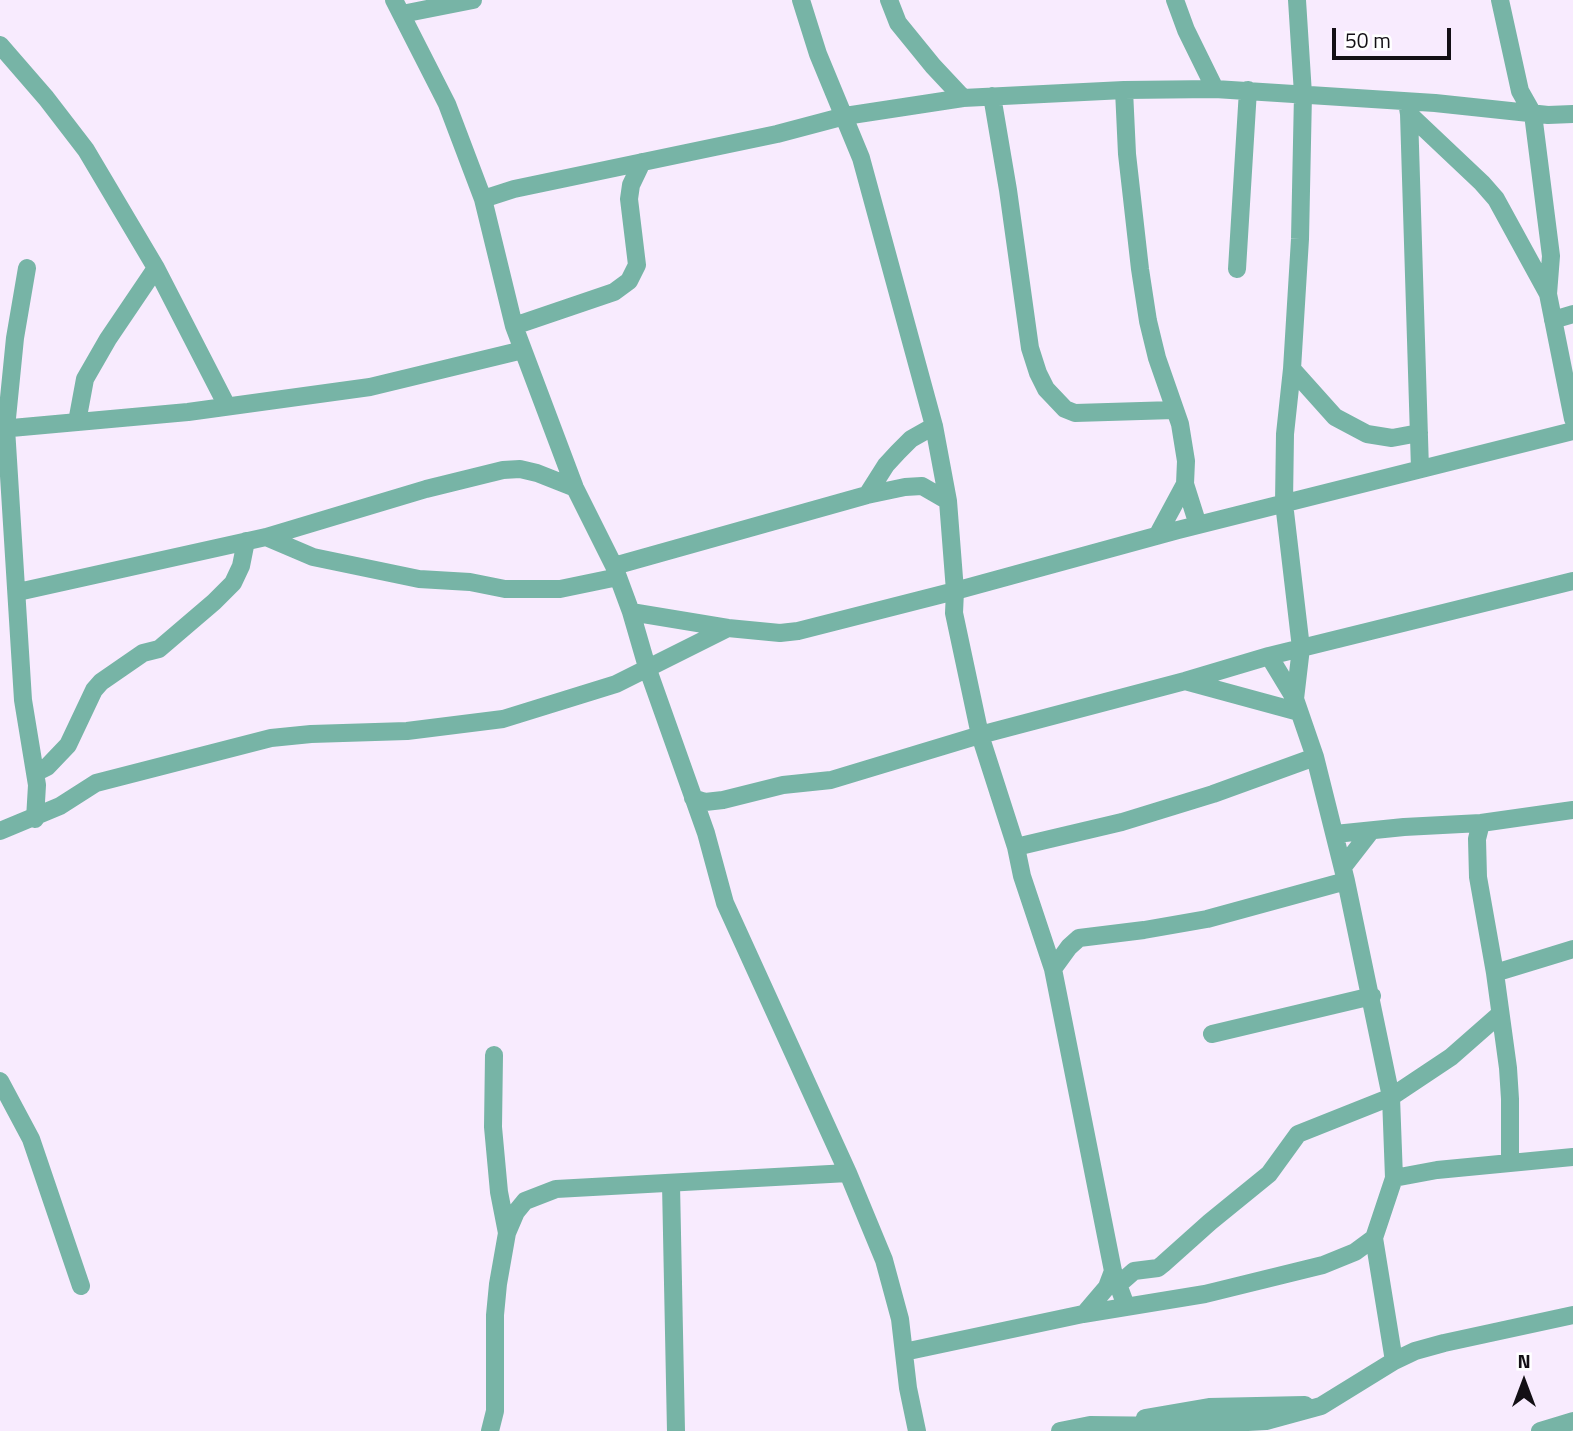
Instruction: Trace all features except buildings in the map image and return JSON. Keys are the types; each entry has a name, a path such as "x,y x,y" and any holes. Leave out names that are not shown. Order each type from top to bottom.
{"street":[{"path":"472,0 398,7 447,104 483,199 514,326 575,488 616,572 631,612 647,667 706,833 724,903 873,1231 900,1319 908,1388 918,1431"},
{"path":"801,0 818,54 861,158 934,426 948,501 956,621 980,735 1053,969 1115,1278 1126,1306"},
{"path":"889,0 898,23 963,97"},
{"path":"1175,0 1215,89"},
{"path":"1283,0 1297,7 1303,94 1300,239 1285,434 1284,503 1301,648 1297,705"},
{"path":"1500,0 1506,38 1520,91 1533,114 1551,256 1548,294 1573,419"},
{"path":"0,45 86,150 156,268 226,406"},
{"path":"483,199 514,189 777,134 845,116 963,97 1215,89 1303,94 1408,107 1502,108 1533,114 1573,114"},
{"path":"1124,90 1127,154 1140,269 1157,358 1180,424 1186,461 1185,484 1198,525"},
{"path":"1237,269 1248,90"},
{"path":"1502,108 1520,91"},
{"path":"992,96 1030,348 1046,389 1065,409 1075,413 1174,410"},
{"path":"1408,107 1496,199 1548,294"},
{"path":"1408,107 1420,469"},
{"path":"514,326 614,292 629,281 637,265 629,199 631,185 642,162"},
{"path":"27,268 3,428 8,559 18,592 23,700 36,774 35,818"},
{"path":"77,422 85,379 108,339 156,268"},
{"path":"1553,320 1573,314"},
{"path":"3,428 226,406 370,387 523,350"},
{"path":"1292,369 1335,416 1367,434 1392,438 1419,433"},
{"path":"867,495 886,465 898,452 911,439 934,426"},
{"path":"631,612 728,628 780,633 798,631 1198,525 1573,431"},
{"path":"18,592 265,537 426,489 503,470 537,473 575,488"},
{"path":"1157,536 1185,484"},
{"path":"265,537 323,559 419,579 470,582 505,589 560,589 867,495 922,486 948,501"},
{"path":"36,774 47,767 68,745 94,690 101,682 142,653 159,649 233,583 241,566 246,541"},
{"path":"693,798 705,802 723,800 783,785 831,780 980,735 1269,656 1573,581"},
{"path":"0,831 60,806 96,783 271,738 407,731 503,719 616,684 728,628"},
{"path":"1269,656 1297,705 1315,757 1345,874 1391,1097 1394,1178 1374,1238 1394,1360"},
{"path":"1185,681 1297,705"},
{"path":"1016,847 1122,822 1213,794 1315,757"},
{"path":"1335,834 1480,823 1573,810"},
{"path":"1480,823 1477,839 1478,877 1495,973 1510,1099 1510,1163"},
{"path":"1053,969 1079,938 1207,919 1345,874 1371,831"},
{"path":"1495,973 1573,949"},
{"path":"1212,1034 1372,996"},
{"path":"1083,1314 1115,1278 1133,1271 1158,1268 1163,1264 1269,1174 1298,1134 1391,1097 1451,1057 1500,1014"},
{"path":"494,1055 494,1127 499,1192 507,1233"},
{"path":"0,1081 31,1139 81,1286"},
{"path":"1394,1178 1437,1170 1573,1157"},
{"path":"490,1431 495,1411 495,1315 502,1258 507,1233 516,1212 525,1201 556,1189 848,1173"},
{"path":"671,1184 676,1431"},
{"path":"904,1352 1083,1314 1205,1294 1323,1265 1355,1252 1374,1238"},
{"path":"1060,1431 1090,1425 1175,1426 1266,1421 1321,1406 1394,1360 1444,1343 1573,1315"},
{"path":"1540,1431 1573,1421"}]}
